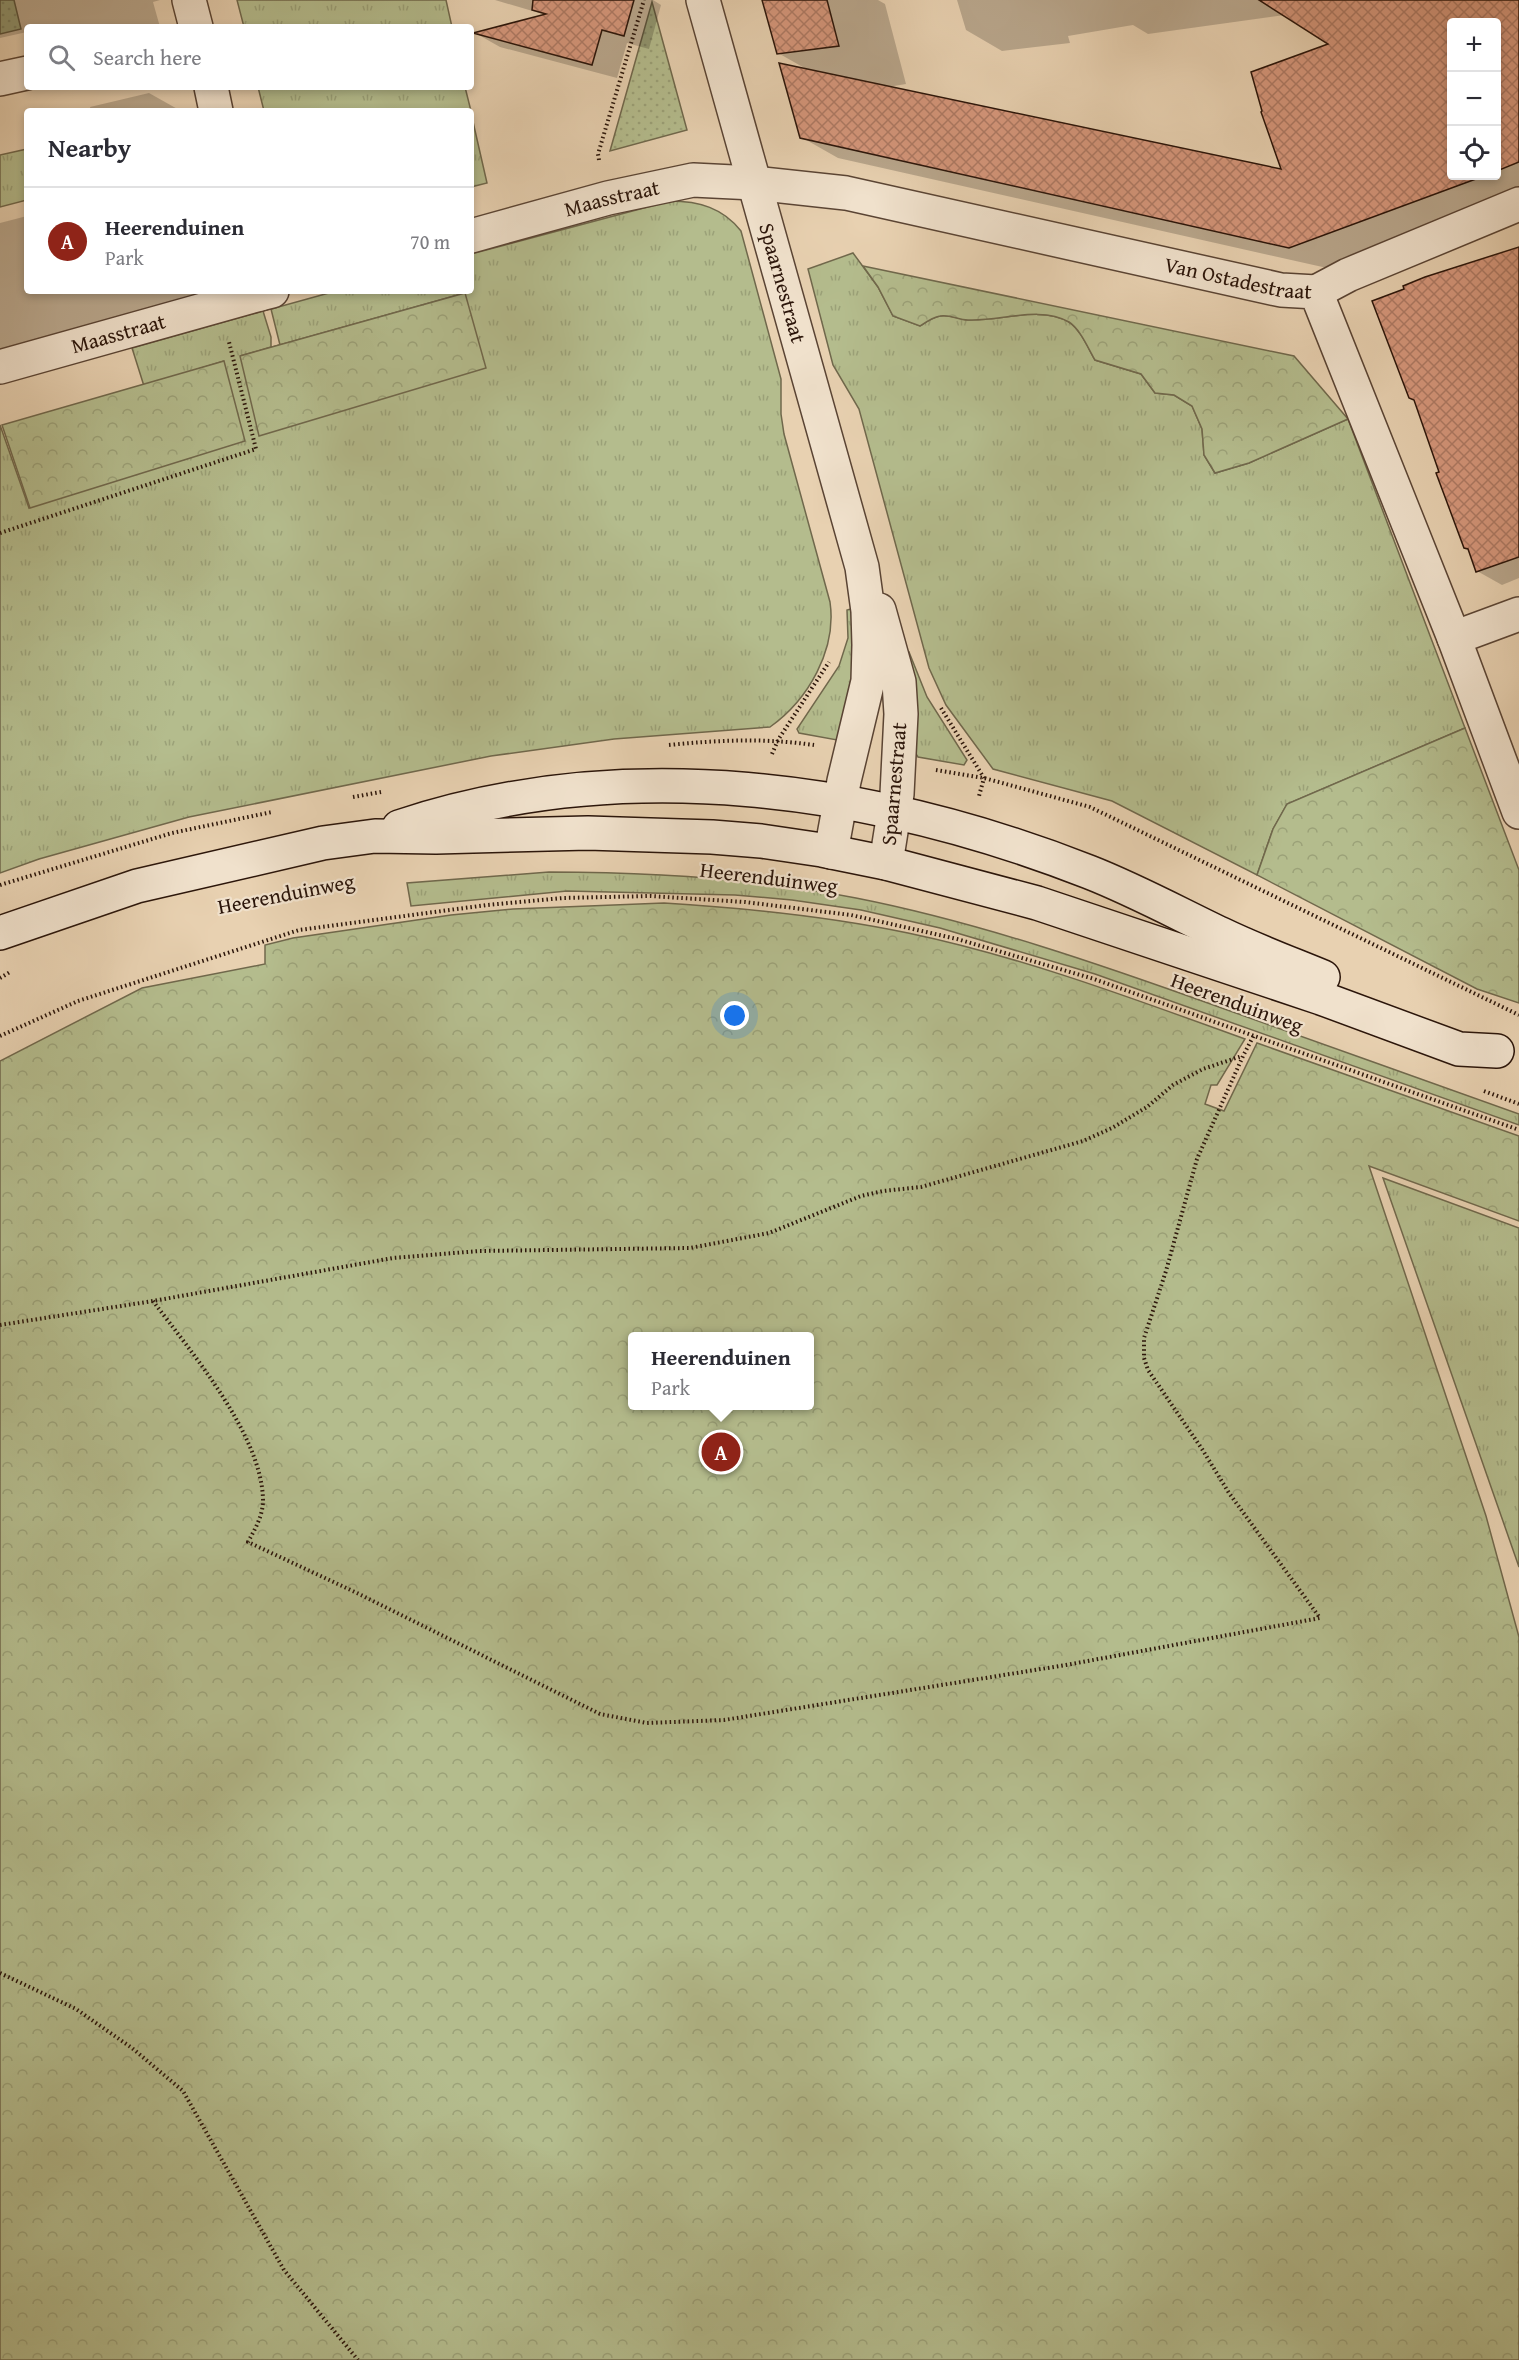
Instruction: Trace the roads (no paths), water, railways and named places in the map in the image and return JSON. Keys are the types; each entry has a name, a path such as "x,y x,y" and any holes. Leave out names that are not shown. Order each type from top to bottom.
{"street":[{"path":"189,0 195,24"},
{"name":"Spaarnestraat","path":"703,0 862,567 878,606 899,682 899,771 886,863"},
{"path":"0,79 24,74"},
{"path":"212,90 215,108"},
{"name":"Maasstraat","path":"474,235 608,198 693,180 754,183"},
{"name":"Van Ostadestraat","path":"754,183 846,193 1281,290 1316,292 1454,638 1519,812"},
{"path":"1316,292 1348,275 1519,204"},
{"name":"Maasstraat","path":"0,367 258,294"},
{"name":"Spaarnestraat","path":"831,852 868,681 870,645 862,567"},
{"path":"1454,638 1519,614"},
{"name":"Heerenduinweg","path":"375,836 435,815 492,802 607,786 732,788 840,802 894,813 999,840 1089,872 1129,888 1274,957 1463,1031 1508,1056"},
{"name":"Heerenduinweg","path":"0,933 166,878 312,845 375,836 653,833 760,841 886,863 1037,903 1321,998 1459,1049 1508,1056"}],"place":[{"name":"Heerenduinen","path":"721,1452"}]}
